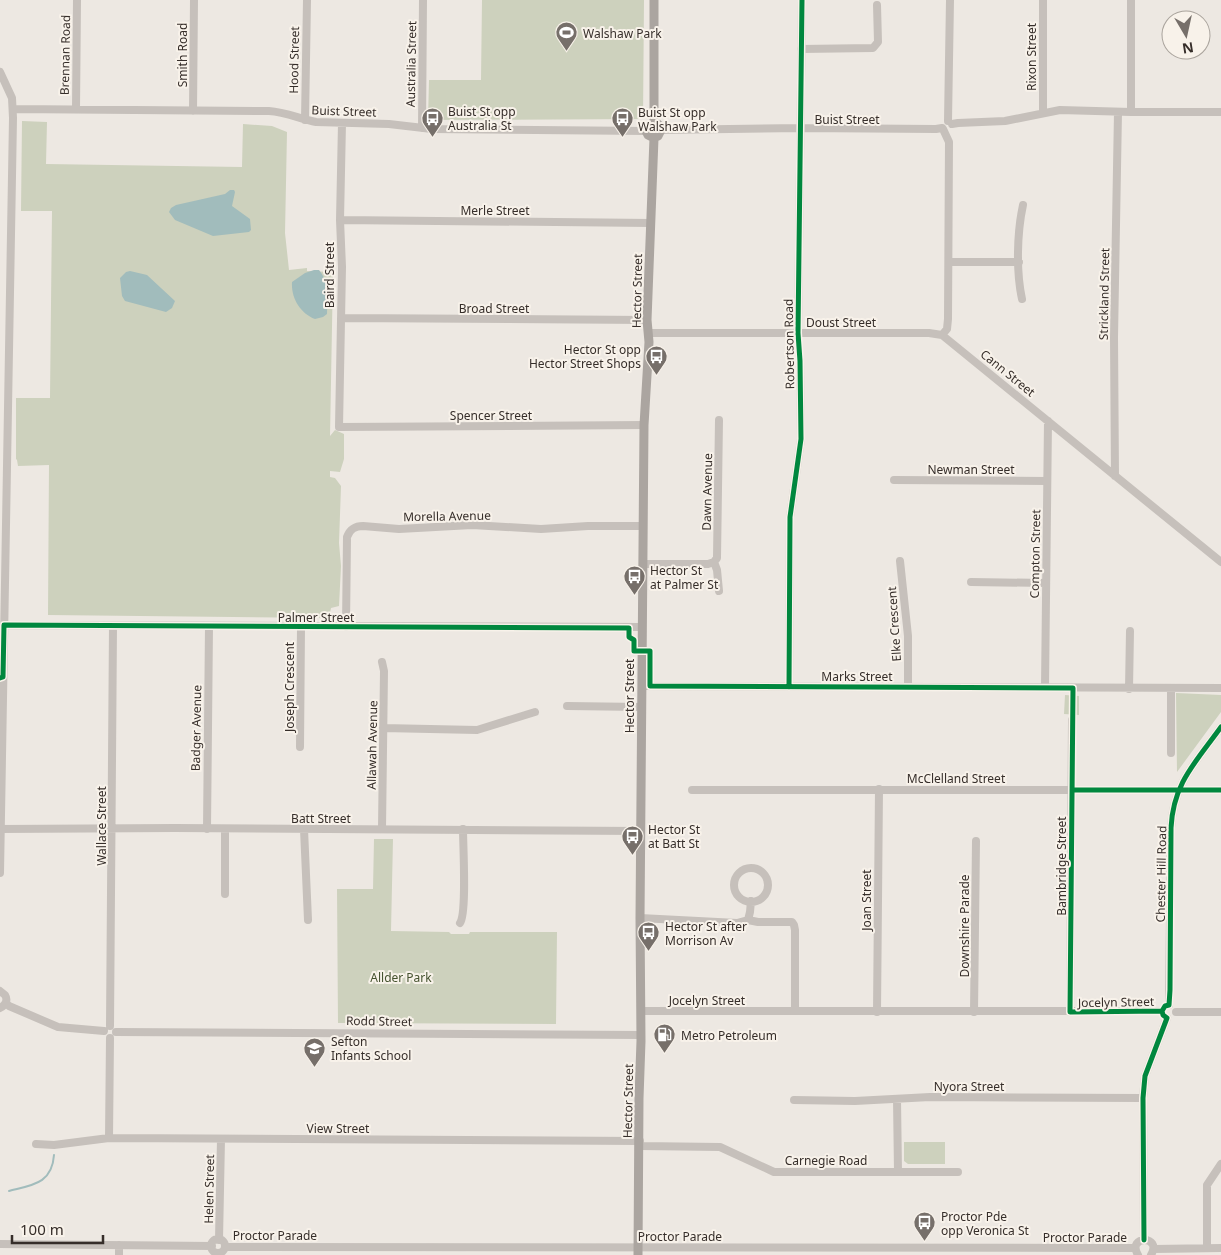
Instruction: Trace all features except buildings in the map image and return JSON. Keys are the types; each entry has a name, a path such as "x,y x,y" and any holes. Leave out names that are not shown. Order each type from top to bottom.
{"main road":[{"path":"654,0 654,123"},
{"path":"654,123 658,124 661,130 660,134 654,138 648,135 646,131 648,126 654,123"},
{"name":"Hector Street","path":"638,1251 644,425 654,138"}],"street":[{"name":"Brennan Road","path":"76,109 77,0"},
{"name":"Smith Road","path":"193,111 194,0"},
{"name":"Hood Street","path":"305,120 307,0"},
{"name":"Australia Street","path":"422,128 423,0"},
{"name":"Robertson Road","path":"798,333 802,0"},
{"path":"950,0 950,123"},
{"name":"Rixon Street","path":"1042,113 1043,0"},
{"path":"1131,0 1131,112"},
{"path":"801,49 873,48 878,42 877,5"},
{"path":"0,72 12,98 13,109 4,399 4,625 0,873"},
{"name":"Buist Street","path":"13,109 281,112 305,120 389,124 422,128 646,131"},
{"path":"942,335 947,329 948,319 949,262 949,142 942,128 944,122 1005,121 1042,113 1075,110 1221,112"},
{"name":"Strickland Street","path":"1115,476 1114,338 1118,112"},
{"name":"Baird Street","path":"339,427 342,123"},
{"name":"Buist Street","path":"661,130 942,128"},
{"path":"1022,299 1019,284 1019,262 1020,220 1023,205"},
{"name":"Merle Street","path":"340,220 651,223"},
{"path":"949,262 1019,262"},
{"name":"Broad Street","path":"341,318 647,320"},
{"name":"Doust Street","path":"648,333 929,333 942,335"},
{"name":"Cann Street","path":"942,335 1221,562"},
{"name":"Robertson Road","path":"789,687 790,516 801,439 800,362"},
{"name":"Dawn Avenue","path":"719,420 718,554 714,562 717,570 719,591"},
{"name":"Compton Street","path":"1045,687 1048,420"},
{"name":"Spencer Street","path":"339,427 644,425"},
{"name":"Newman Street","path":"894,480 1047,481"},
{"name":"Morella Avenue","path":"346,627 347,537 351,530 356,527 410,529 472,525 540,529 583,526 643,526"},
{"name":"Elke Crescent","path":"900,561 908,636 908,686"},
{"path":"643,564 708,564 714,562"},
{"path":"971,582 1046,583"},
{"name":"Palmer Street","path":"4,625 642,628"},
{"name":"Wallace Street","path":"109,1138 113,626"},
{"name":"Badger Avenue","path":"207,829 209,626"},
{"name":"Joseph Crescent","path":"300,747 301,627"},
{"path":"1129,689 1130,631"},
{"name":"Allawah Avenue","path":"382,662 384,671 382,829"},
{"name":"Marks Street","path":"642,686 1221,688"},
{"path":"1171,688 1171,754"},
{"path":"567,706 642,707"},
{"path":"384,728 477,730 535,712"},
{"name":"Bambridge Street","path":"1070,1012 1072,720"},
{"name":"Chester Hill Road","path":"1169,1005 1172,807 1178,790 1221,727"},
{"name":"McClelland Street","path":"692,790 1221,790"},
{"name":"Joan Street","path":"877,1012 878,790"},
{"name":"Batt Street","path":"0,829 641,831"},
{"path":"225,829 225,894"},
{"path":"304,829 308,920"},
{"path":"460,924 463,919 464,899 463,829"},
{"name":"Downshire Parade","path":"974,1012 976,841"},
{"path":"751,868 758,869 764,874 768,885 766,892 761,898 751,901 740,898 734,884 740,871 751,868"},
{"path":"748,920 751,901"},
{"path":"640,918 737,923 748,920 758,922 789,921 794,925 795,1011"},
{"path":"0,991 5,995 3,1005"},
{"name":"Rodd Street","path":"3,1005 58,1027 110,1032 641,1034"},
{"path":"1144,1240 1143,1098 1145,1076 1165,1014 1164,1007 1169,1005 1174,1007 1176,1012"},
{"name":"Jocelyn Street","path":"641,1011 1165,1014"},
{"path":"1176,1012 1221,1012"},
{"path":"1165,1014 1173,1017 1176,1012"},
{"name":"Nyora Street","path":"794,1100 855,1101 930,1097 1143,1098"},
{"path":"897,1099 898,1172"},
{"name":"View Street","path":"36,1144 54,1145 109,1138 640,1144"},
{"name":"Helen Street","path":"219,1240 221,1139"},
{"name":"Carnegie Road","path":"640,1144 720,1147 774,1172 958,1172"},
{"path":"1207,1248 1207,1185 1221,1164"},
{"path":"219,1240 224,1242 225,1247 224,1251 218,1254 214,1252 212,1246 214,1241 219,1240"},
{"path":"1136,1251 1137,1243 1144,1240 1152,1243 1153,1252 1221,1248"},
{"path":"0,1244 212,1246"},
{"path":"119,1255 120,1245"},
{"path":"401,1246 401,1255"},
{"name":"Proctor Parade","path":"225,1247 401,1246 638,1251 1136,1251"}],"green space":[{"name":"Walshaw Park","path":"482,0 644,0 643,119 428,120 429,80 481,80"},
{"path":"22,121 47,122 46,164 242,167 243,124 272,126 287,132 285,233 289,270 307,268 307,271 333,272 330,436 335,430 344,434 344,459 340,472 330,471 330,477 335,478 341,486 339,543 341,566 339,606 331,608 329,618 48,615 49,465 18,466 16,459 16,398 50,398 52,211 21,211"},
{"path":"1176,693 1221,695 1221,712 1177,772"},
{"path":"1065,695 1079,696 1079,715 1064,714"},
{"name":"Allder Park","path":"374,839 393,839 391,931 449,932 451,934 469,934 470,932 557,932 556,1024 338,1023 337,889 373,889"},
{"path":"904,1142 945,1142 945,1164 908,1164 904,1161"}],"water":[{"path":"230,190 235,192 232,206 250,219 251,230 249,232 213,236 175,220 169,212 176,205 225,194"},
{"path":"319,270 323,275 327,297 327,314 315,319 301,309 295,299 292,288 292,282 305,273"},
{"path":"130,271 147,275 175,301 172,308 166,312 125,301 122,296 120,278"}],"waterway":[{"path":"9,1191 33,1185 45,1178 52,1165 54,1155"}],"cycle path":[{"path":"789,687 790,517 801,439 798,333 802,0"},
{"path":"0,678 3,677 4,625 629,628 629,637 634,640 634,651 650,651 650,686 1073,688 1070,1012 1162,1011"},
{"path":"1162,1011 1165,1006 1169,1005 1170,990 1171,828 1173,812 1176,798 1187,774 1221,727"},
{"path":"1072,790 1221,790"},
{"path":"1144,1240 1143,1098 1145,1076 1167,1018 1163,1015 1162,1011"}],"place":[{"name":"Walshaw Park","path":"567,52"},
{"name":"Buist St opp Australia St","path":"432,137"},
{"name":"Buist St opp Walshaw Park","path":"622,138"},
{"name":"Hector St opp Hector Street Shops","path":"657,375"},
{"name":"Hector St at Palmer St","path":"634,596"},
{"name":"Hector St at Batt St","path":"632,855"},
{"name":"Hector St after Morrison Av","path":"649,952"},
{"name":"Metro Petroleum","path":"665,1054"},
{"name":"Sefton Infants School","path":"315,1067"},
{"name":"Proctor Pde opp Veronica St","path":"925,1242"}]}
